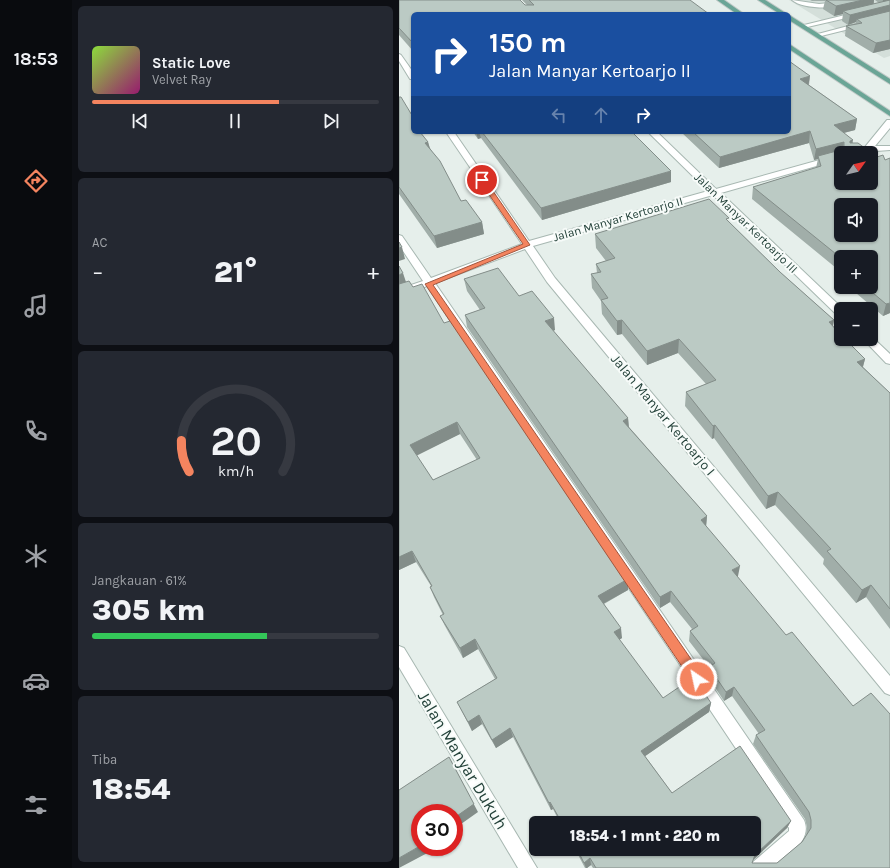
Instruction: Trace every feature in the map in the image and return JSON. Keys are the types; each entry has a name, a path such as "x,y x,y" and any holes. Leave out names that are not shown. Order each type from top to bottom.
{"main road":[{"path":"720,0 738,12"},
{"path":"761,0 781,12"},
{"path":"791,18 890,82"},
{"path":"791,47 890,114"}],"street":[{"path":"795,0 810,6 821,7 859,0"},
{"path":"875,4 882,8"},
{"path":"803,26 890,6"},
{"path":"849,15 863,23"},
{"path":"817,35 863,23 890,18"},
{"path":"399,56 411,74"},
{"path":"872,146 885,131 890,122"},
{"name":"Jalan Manyar Kertoarjo I","path":"451,134 556,286 890,688"},
{"name":"Jalan Manyar Kertoarjo III","path":"654,134 834,306"},
{"path":"878,149 890,148"},
{"name":"Jalan Manyar Kertoarjo II","path":"399,293 428,284 527,245 834,158"},
{"path":"399,238 428,284 798,826 797,835 759,868"},
{"path":"875,346 890,360"},
{"name":"Jalan Manyar Dukuh","path":"399,653 528,868"}],"shaded area":[{"path":"789,0 890,0 890,56 884,58"}],"building":[{"path":"399,0 520,0 525,5 534,5 529,0 690,0 706,12 411,12 411,41 399,28"},
{"path":"826,0 863,0 836,6"},
{"path":"890,0 890,5 850,15 843,11"},
{"path":"890,11 890,40 876,43 846,26 862,23 857,19"},
{"path":"791,62 810,76 800,79 857,119 834,125 853,140 850,141 850,143 858,143 862,146 844,146 844,142 816,149 810,131 720,157 695,134 791,134"},
{"path":"399,97 401,97 411,114 411,134 422,134 428,142 425,143 440,161 461,201 466,200 482,222 434,236 399,187"},
{"path":"484,134 634,134 671,171 541,208"},
{"path":"834,152 834,190 878,190 878,157 883,155 885,160 890,158 890,303 886,304 874,294 878,294 878,250 834,250 834,252 753,187 821,166 818,156"},
{"path":"709,199 729,218 726,219 780,272 834,320 829,322 834,327 834,346 852,346 865,359 857,362 890,393 890,609 871,585 862,590 827,551 831,549 778,492 768,496 715,425 713,426 686,392 716,380 679,339 647,351 622,320 617,321 601,300 608,298 591,274 601,272 596,264 615,258 595,234"},
{"path":"399,266 403,273 399,275"},
{"path":"498,268 519,296 532,291 554,318 545,321 628,418 623,421 707,516 701,520 740,566 732,570 786,635 792,632 853,706 871,693 890,714 890,868 596,868 590,858 584,863 580,856 755,856 752,863 777,863 802,842 811,828 811,820 809,812 756,735 765,730 734,687 726,692 709,667 715,663 690,631 698,626 671,591 660,597 465,315 485,308 464,279"},
{"path":"409,281 413,287 422,284 444,323 453,320 628,579 598,596 621,628 614,632 663,698 694,677 711,703 641,751 672,793 740,746 791,821 761,849 761,816 558,816 550,802 549,803 510,728 492,740 479,715 468,722 457,702 497,678 475,639 460,648 440,616 444,614 430,587 432,586 412,551 399,557 399,284","holes":["457,422 480,458 433,480 410,445"]},
{"path":"449,757 474,804 463,812 463,804 411,804 411,851 399,858 399,790"}],"route":[{"path":"482,180 527,245 428,284 697,679"}]}
